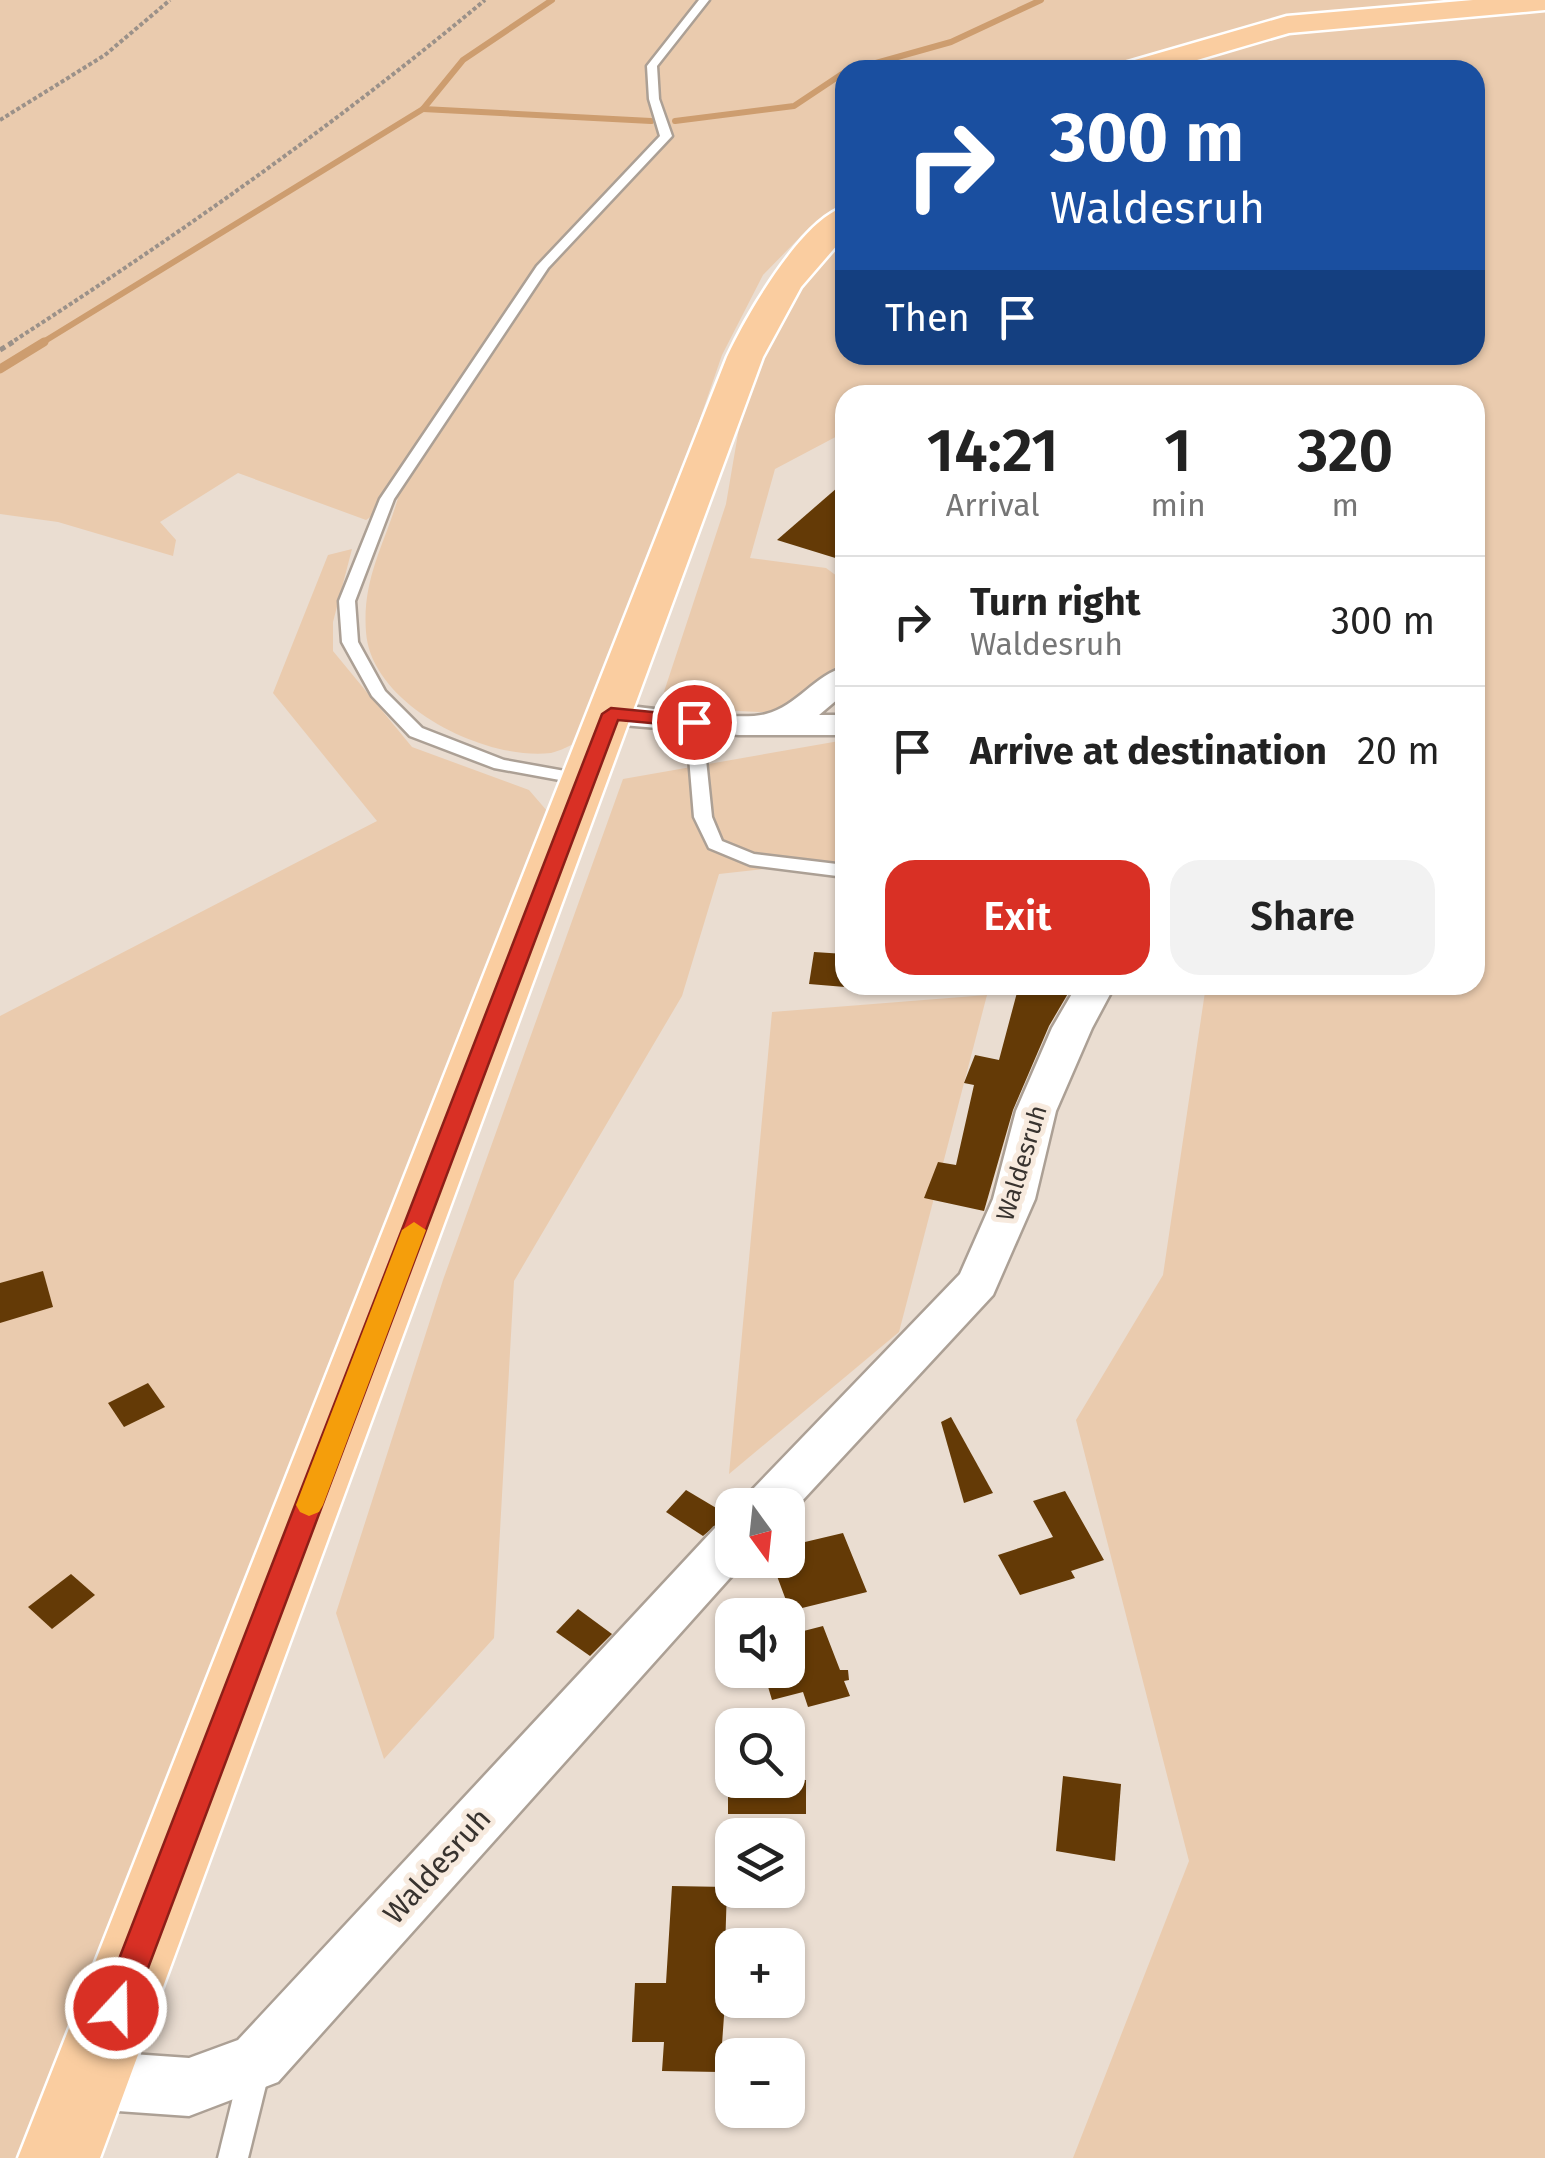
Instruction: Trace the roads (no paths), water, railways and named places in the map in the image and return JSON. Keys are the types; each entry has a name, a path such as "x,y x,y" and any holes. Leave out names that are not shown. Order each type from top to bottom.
{"main road":[{"path":"1165,60 1288,25 1545,2"},
{"path":"59,2158 758,327 796,267 835,227"}],"street":[{"path":"776,722 807,708 835,685"},
{"path":"611,714 694,722 835,724"},
{"name":"Waldesruh","path":"784,1488 978,1283 1014,1199 1036,1111 1090,995"},
{"name":"Waldesruh","path":"88,2080 189,2087 257,2062 715,1561"}],"lane":[{"path":"586,780 500,764 416,732 378,693 350,642 347,601 387,500 543,266 666,136 654,99 652,66 704,0"},
{"path":"694,722 703,816 715,844 750,859 835,870"},
{"path":"234,2158 257,2062"}],"waterway":[{"path":"423,109 463,60 552,0"},
{"path":"887,60 951,42 1041,0"},
{"path":"675,121 794,106 835,79"},
{"path":"40,344 423,109"},
{"path":"423,109 651,121"},
{"path":"0,369 44,342"}]}
